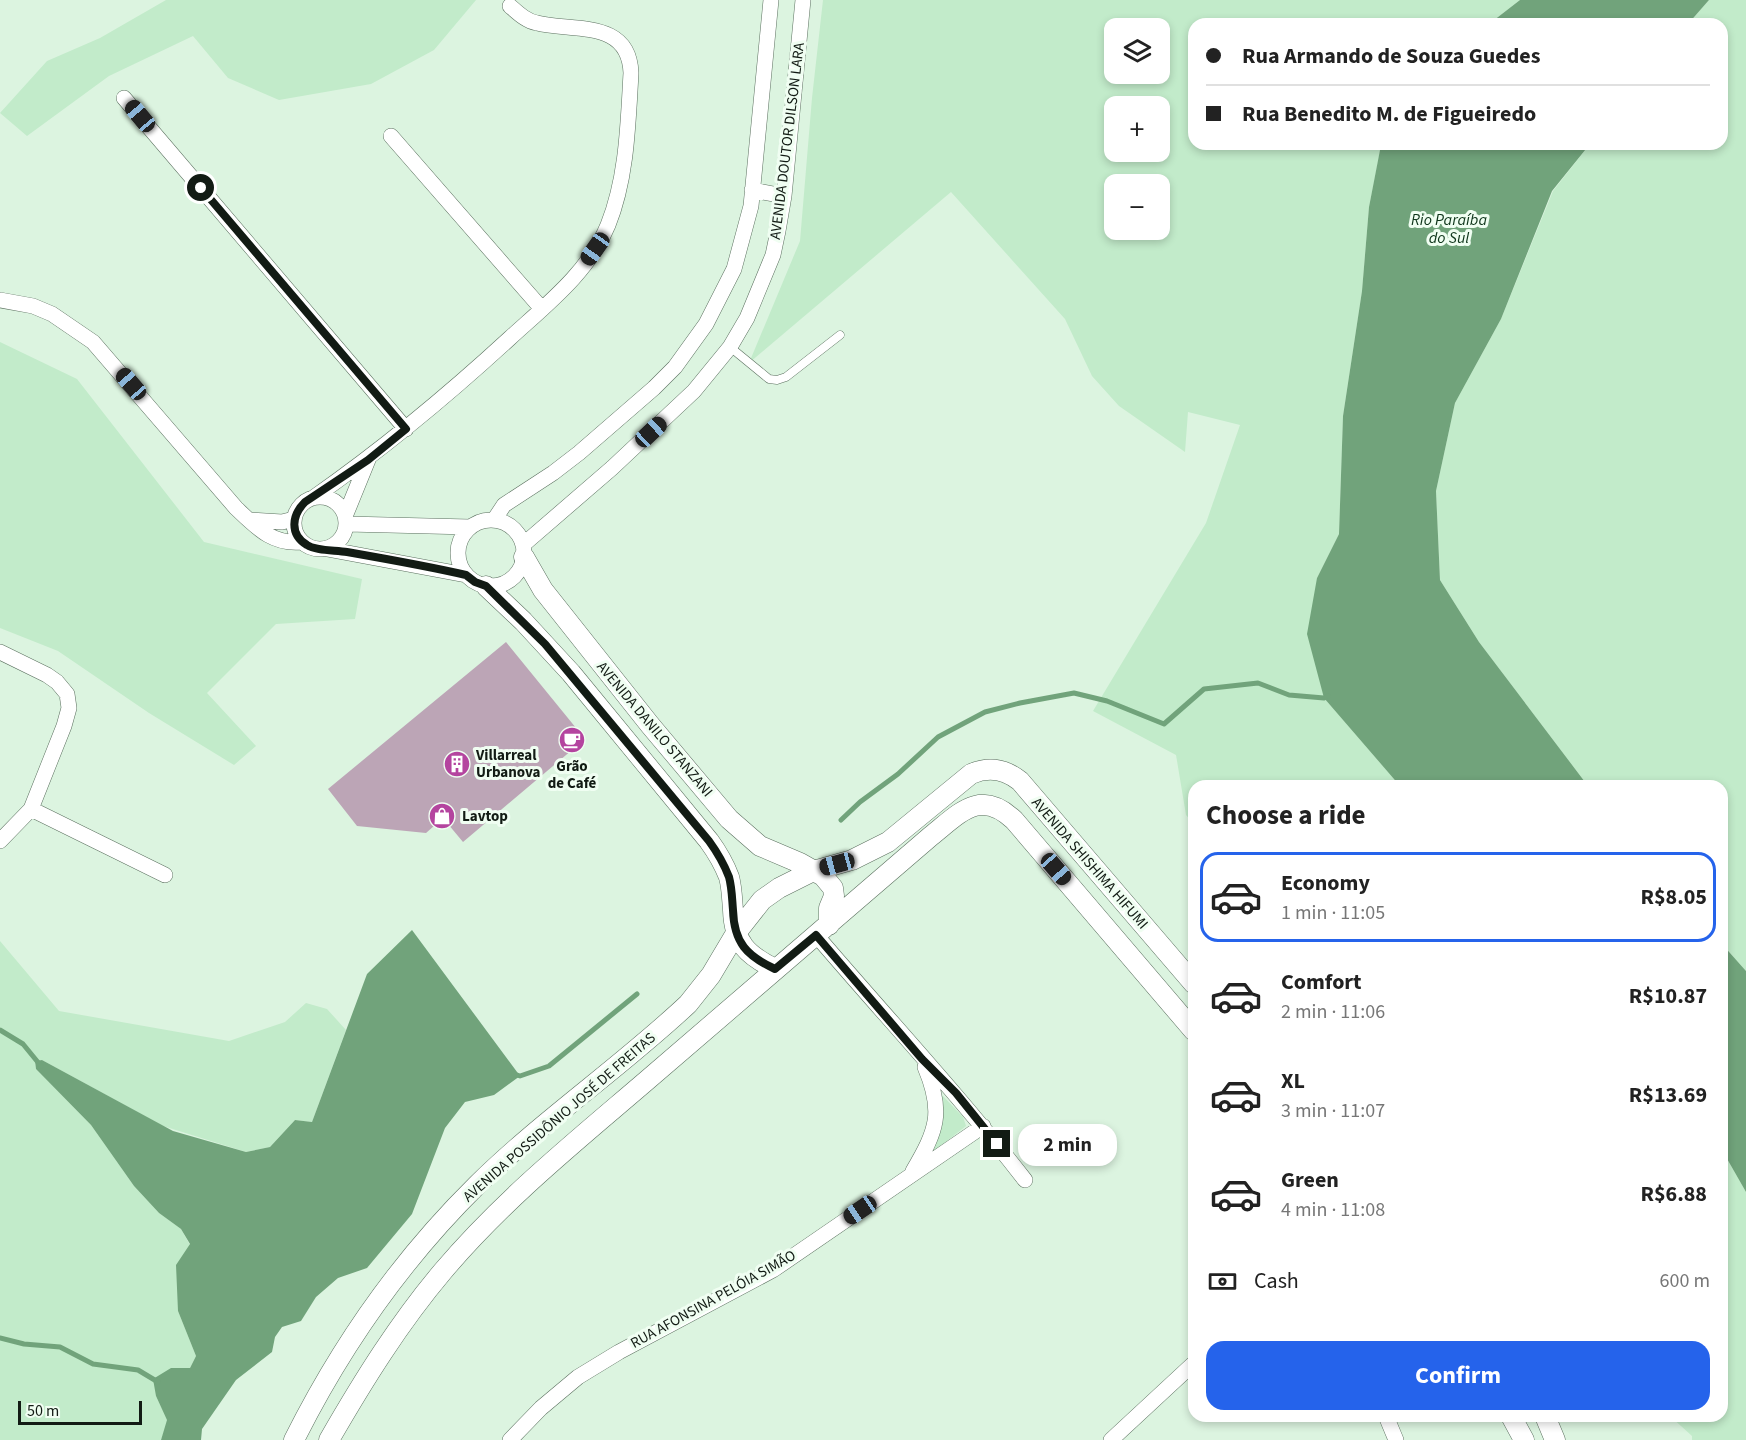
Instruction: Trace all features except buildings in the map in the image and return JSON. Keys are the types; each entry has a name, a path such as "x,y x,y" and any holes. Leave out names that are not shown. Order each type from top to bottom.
{"street":[{"name":"AVENIDA DOUTOR DILSON LARA","path":"494,520 504,505 553,473 654,388 687,352 706,324 734,269 746,226 752,190 771,0"},
{"name":"AVENIDA DOUTOR DILSON LARA","path":"524,551 700,384 730,347 747,318 773,255 784,196 803,0"},
{"path":"466,575 309,547 302,542 295,530 294,519 305,502 368,460 542,309 566,286 585,263 608,225 619,190 631,65 621,45 607,33 535,23 510,6"},
{"path":"124,98 406,429"},
{"path":"391,136 542,309"},
{"path":"752,190 784,196"},
{"path":"0,300 33,306 52,314 93,342 260,532 274,539 293,543 302,542"},
{"path":"327,549 341,540 346,519 368,460"},
{"path":"313,498 330,499 337,503 346,519"},
{"path":"249,520 282,522 294,519"},
{"path":"346,519 470,528"},
{"path":"485,520 494,520 512,527 524,551 522,566 512,580 495,586 486,586 475,582 460,566 459,545 463,535 470,528 485,520"},
{"name":"AVENIDA DANILO STANZANI","path":"524,551 543,590 650,725 729,819 760,846 818,869 827,879 834,892 823,930"},
{"name":"AVENIDA DANILO STANZANI","path":"486,586 531,628 571,673 721,858 729,878 732,940"},
{"path":"0,652 52,678 62,687 69,701 64,726 31,809 0,841"},
{"name":"AVENIDA SHISHIMA HIFUMI","path":"732,940 762,900 779,888 818,869 852,860 888,842 971,774 986,769 1005,772 1024,785 1188,977"},
{"name":"AVENIDA SHISHIMA HIFUMI","path":"775,969 954,817 980,804 1002,809 1014,820 1188,1024"},
{"path":"31,809 165,875"},
{"path":"823,930 922,1059 956,1093 1025,1180"},
{"path":"732,940 749,954 775,969"},
{"name":"AVENIDA POSSIDÔNIO JOSÉ DE FREITAS","path":"294,1440 344,1350 387,1288 429,1236 479,1183 688,1004 704,986 732,940"},
{"name":"AVENIDA POSSIDÔNIO JOSÉ DE FREITAS","path":"329,1440 363,1380 400,1326 442,1272 486,1222 775,969"},
{"path":"911,1175 929,1144 936,1113 932,1083 922,1059"},
{"name":"RUA AFONSINA PELÓIA SIMÃO","path":"510,1440 541,1408 578,1377 619,1352 772,1270 983,1126"},
{"path":"1111,1440 1188,1369"},
{"path":"1388,1422 1396,1440"},
{"path":"1514,1422 1524,1440"},
{"path":"1548,1422 1555,1440"}],"lane":[{"path":"730,347 769,379 777,380 786,377 840,335"}],"shaded area":[{"path":"166,0 476,0 434,50 371,84 279,100 228,78 193,36 109,76 27,136 0,113 47,61 100,38"},
{"path":"823,0 1520,0 1497,18 1188,18 1188,150 1380,150 1369,207 1362,291 1343,416 1339,534 1317,578 1324,698 1395,780 1188,780 1188,817 1176,755 1093,711 1206,523 1240,425 1188,412 1185,452 1119,406 1092,376 1065,319 951,192 749,363 800,241"},
{"path":"1709,0 1746,0 1746,971 1728,951 1728,780 1583,780 1479,642 1440,580 1436,491 1455,403 1501,319 1553,191 1585,150 1728,150 1728,18 1693,18"},
{"path":"0,342 77,379 204,542 362,579 355,619 276,624 207,693 256,746 234,765 149,713 58,651 0,628"},
{"path":"0,941 59,1011 229,1041 285,1022 306,1003 327,1009 346,1030 312,1122 295,1120 270,1147 246,1152 163,1126 42,1060 35,1061 36,1069 91,1125 134,1186 159,1213 181,1229 190,1245 178,1295 178,1311 196,1356 190,1368 171,1368 156,1396 168,1420 161,1440 0,1440"},
{"path":"941,1094 963,1117 966,1126 934,1151 931,1150"},
{"path":"1728,1160 1746,1192 1746,1440 1692,1440 1692,1436 1677,1422 1728,1422"}],"water":[{"path":"1520,0 1709,0 1693,18 1497,18"},
{"name":"Rio Paraíba do Sul","path":"1380,150 1585,150 1552,191 1501,319 1455,403 1436,491 1440,580 1479,642 1583,780 1395,780 1324,698 1307,634 1317,578 1339,534 1343,416 1362,291 1369,207"},
{"path":"412,930 520,1076 494,1095 465,1102 445,1128 412,1214 367,1268 338,1278 316,1297 301,1321 282,1327 275,1337 272,1352 236,1380 202,1429 201,1440 161,1440 167,1420 156,1396 153,1379 171,1368 190,1368 196,1356 178,1311 176,1265 190,1244 181,1229 159,1213 134,1186 91,1125 36,1069 35,1061 42,1060 173,1131 246,1152 270,1147 295,1120 312,1122 367,974"},
{"path":"1728,951 1746,971 1746,1192 1728,1160"}],"waterway":[{"path":"841,820 860,802 898,774 938,737 985,712 1020,703 1074,693 1107,701 1164,724 1204,689 1258,683 1289,695 1324,698 1328,696"},
{"path":"514,1074 520,1076 549,1066 637,994"},
{"path":"0,1030 23,1044 41,1066"},
{"path":"0,1338 24,1344 60,1347 93,1364 138,1370 158,1382"}],"place":[{"name":"Grão de Café","path":"572,740"},
{"name":"Villarreal Urbanova","path":"457,764"},
{"name":"Lavtop","path":"442,816"}],"route":[{"path":"201,188 406,429 368,460 299,508 294,524 302,542 318,549 400,561 466,575 486,586 523,621 571,673 709,841 721,858 729,878 736,933 749,954 775,969 816,935 922,1059 956,1093 997,1144"}]}
